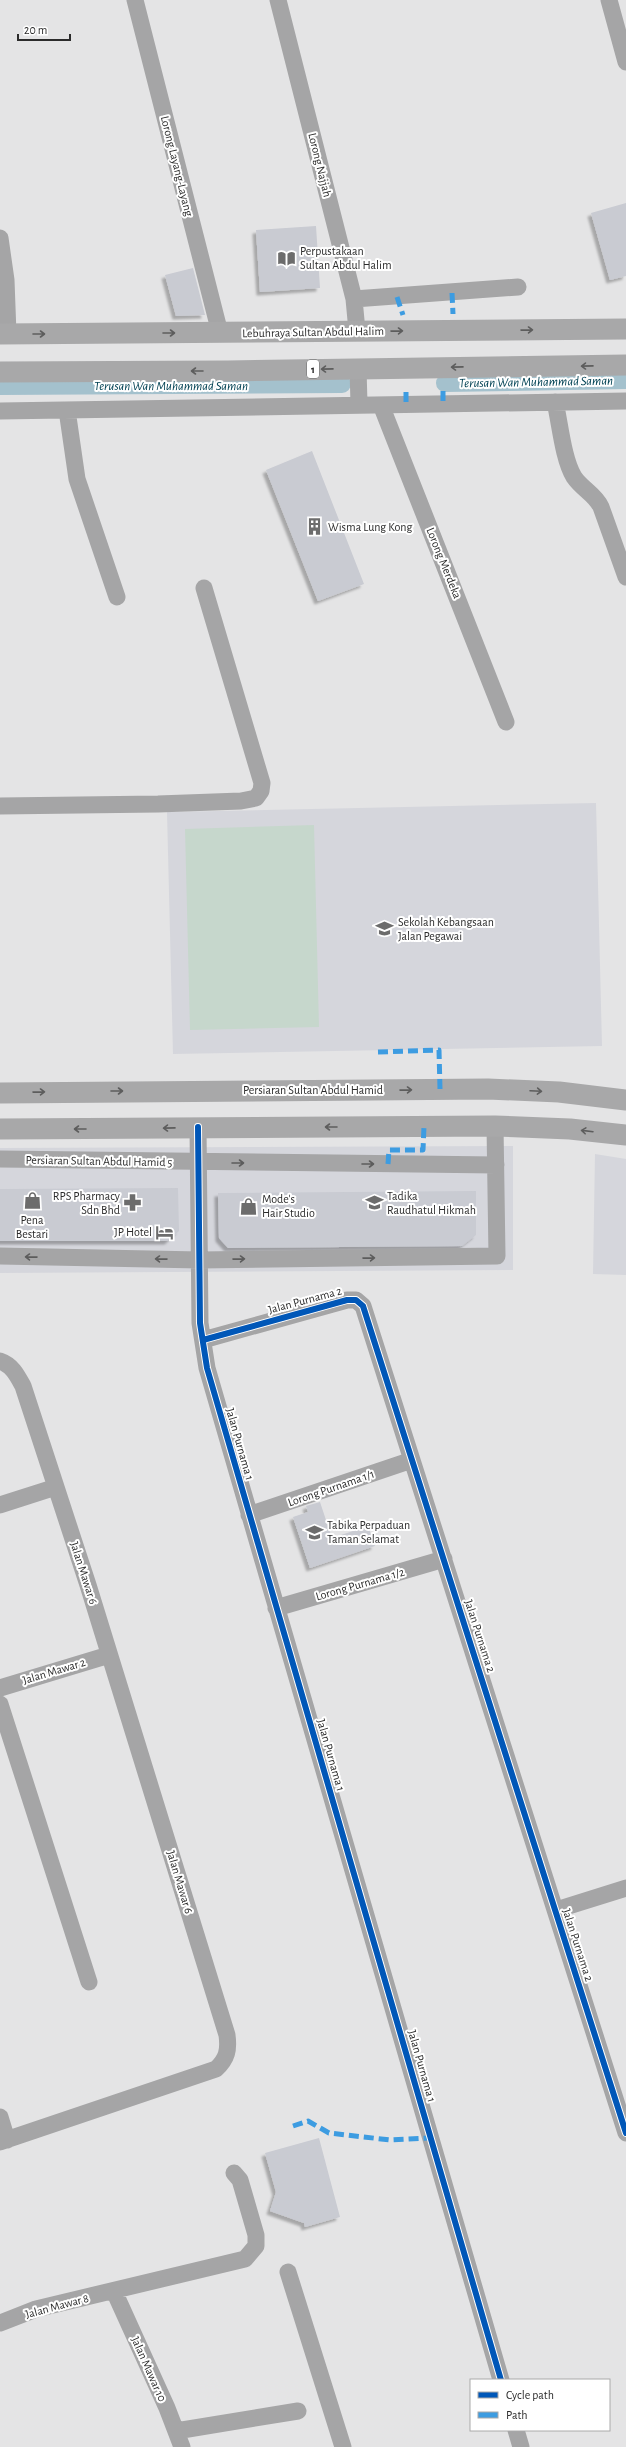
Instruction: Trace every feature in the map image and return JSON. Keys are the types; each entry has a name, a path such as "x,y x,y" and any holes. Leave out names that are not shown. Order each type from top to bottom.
{"main road":[{"name":"Lebuhraya Sultan Abdul Halim","path":"4,334 626,329"},
{"name":"1","path":"0,372 228,372 358,368 626,365"},
{"name":"Persiaran Sultan Abdul Hamid","path":"0,1093 488,1089 558,1092 626,1100"},
{"path":"0,1129 495,1126 570,1129 626,1135"}],"street":[{"name":"Lorong Layang-Layang","path":"135,0 220,333"},
{"name":"Lorong Najjah","path":"278,0 354,299 356,331"},
{"path":"609,0 626,62"},
{"path":"0,238 6,280 4,334"},
{"path":"354,299 518,287"},
{"path":"358,368 359,404"},
{"path":"0,410 626,401"},
{"path":"555,402 572,473 581,486 597,499 626,577"},
{"name":"Lorong Merdeka","path":"381,405 506,722"},
{"path":"67,410 77,479 117,597"},
{"path":"0,806 158,804 241,801 256,798 261,791 262,783 204,588"},
{"path":"0,1256 200,1260 498,1256 495,1126"},
{"name":"Jalan Purnama 1","path":"198,1128 200,1323 207,1368 502,2379"},
{"name":"Persiaran Sultan Abdul Hamid 5","path":"0,1159 199,1163 496,1165"},
{"name":"Jalan Purnama 2","path":"203,1340 347,1300 356,1300 362,1306 626,2133"},
{"name":"Jalan Mawar 6","path":"0,1361 7,1363 23,1386 109,1655 222,2020 228,2047 223,2063 216,2069 3,2141"},
{"name":"Lorong Purnama 1/1","path":"249,1515 412,1460"},
{"path":"0,1505 54,1481"},
{"name":"Lorong Purnama 1/2","path":"276,1608 444,1559"},
{"name":"Jalan Mawar 2","path":"0,1688 109,1655"},
{"path":"0,1704 89,1982"},
{"path":"556,1910 626,1888"},
{"path":"0,2117 3,2141"},
{"name":"Jalan Mawar 8","path":"0,2323 36,2309 245,2259 251,2254 256,2246 256,2235 240,2180 234,2173"},
{"path":"288,2272 343,2447"},
{"name":"Jalan Mawar 10","path":"114,2291 179,2439"},
{"path":"179,2439 298,2411"},
{"path":"516,2431 521,2447"}],"shaded area":[{"name":"Sekolah Kebangsaan Jalan Pegawai","path":"596,803 602,1046 173,1054 167,812"},
{"path":"513,1146 513,1270 0,1273 0,1148"},
{"path":"595,1154 626,1159 626,1275 593,1274"}],"green space":[{"path":"314,825 319,1027 190,1030 185,829"}],"building":[{"path":"626,203 626,276 610,280 591,213"},
{"path":"316,226 320,288 260,292 256,230"},
{"path":"193,268 205,315 176,316 165,275"},
{"name":"Wisma Lung Kong","path":"312,451 364,584 318,601 266,470"},
{"path":"178,1188 179,1231 168,1241 0,1241 0,1189"},
{"path":"476,1191 476,1235 462,1246 228,1248 219,1238 218,1193"},
{"name":"Tabika Perpaduan Taman Selamat","path":"320,1502 332,1538 368,1526 375,1546 310,1568 293,1517 308,1512 306,1506"},
{"path":"319,2138 340,2217 305,2227 304,2223 270,2211 276,2192 265,2153"}],"waterway":[{"name":"Terusan Wan Muhammad Saman","path":"445,383 626,380"},
{"name":"Terusan Wan Muhammad Saman","path":"0,386 342,384"}],"marked path":[{"path":"452,293 453,314"},
{"path":"397,297 403,315"},
{"path":"443,391 443,404"},
{"path":"406,392 406,404"},
{"path":"378,1052 439,1050 440,1089"},
{"path":"388,1164 389,1150 423,1150 424,1126"},
{"path":"293,2126 308,2121 329,2133 390,2140 431,2138"}],"cycle path":[{"path":"198,1127 200,1323 207,1368 501,2379"},
{"path":"203,1340 347,1300 356,1300 363,1306 626,2133"}],"place":[{"name":"Perpustakaan Sultan Abdul Halim","path":"287,258"},
{"name":"Wisma Lung Kong","path":"315,527"},
{"name":"Sekolah Kebangsaan Jalan Pegawai","path":"385,929"},
{"name":"Pena Bestari","path":"32,1201"},
{"name":"RPS Pharmacy Sdn Bhd","path":"133,1203"},
{"name":"Tadika Raudhatul Hikmah","path":"374,1203"},
{"name":"Mode's Hair Studio","path":"249,1206"},
{"name":"JP Hotel","path":"165,1232"},
{"name":"Tabika Perpaduan Taman Selamat","path":"314,1532"}]}
